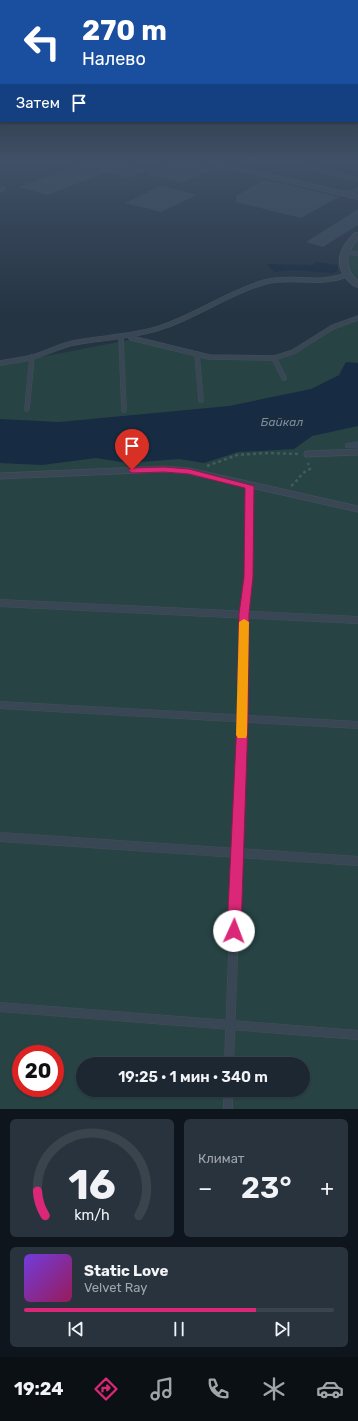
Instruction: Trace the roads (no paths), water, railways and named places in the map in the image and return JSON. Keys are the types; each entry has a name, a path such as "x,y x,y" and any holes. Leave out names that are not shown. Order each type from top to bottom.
{"street":[{"path":"358,234 344,251 343,258 346,275 358,285"}],"lane":[{"path":"344,251 358,254"},
{"path":"0,363 32,357 62,346 140,335 166,326 227,296 268,281 283,279 319,282 337,280 346,275"},
{"path":"128,337 209,357 274,358 293,352 333,328 358,318"},
{"path":"121,338 124,410"},
{"path":"196,354 201,400"},
{"path":"27,409 32,357"},
{"path":"274,358 284,378"},
{"path":"306,454 358,452"},
{"path":"0,476 164,469 189,472 358,510"},
{"path":"229,1057 242,720 244,614 248,577 249,486"},
{"path":"0,603 358,620"},
{"path":"0,705 242,720 358,725"},
{"path":"0,836 358,861"},
{"path":"0,1007 358,1035"},
{"path":"228,1097 228,1109"}],"water":[{"path":"316,262 337,265 338,271 333,273 293,270 275,272 267,265 312,265"},
{"name":"Байкал","path":"346,362 358,363 358,426 312,436 294,449 238,452 204,463 179,459 128,463 96,458 42,465 0,463 0,419 59,422 229,406 311,389 339,375"}]}
